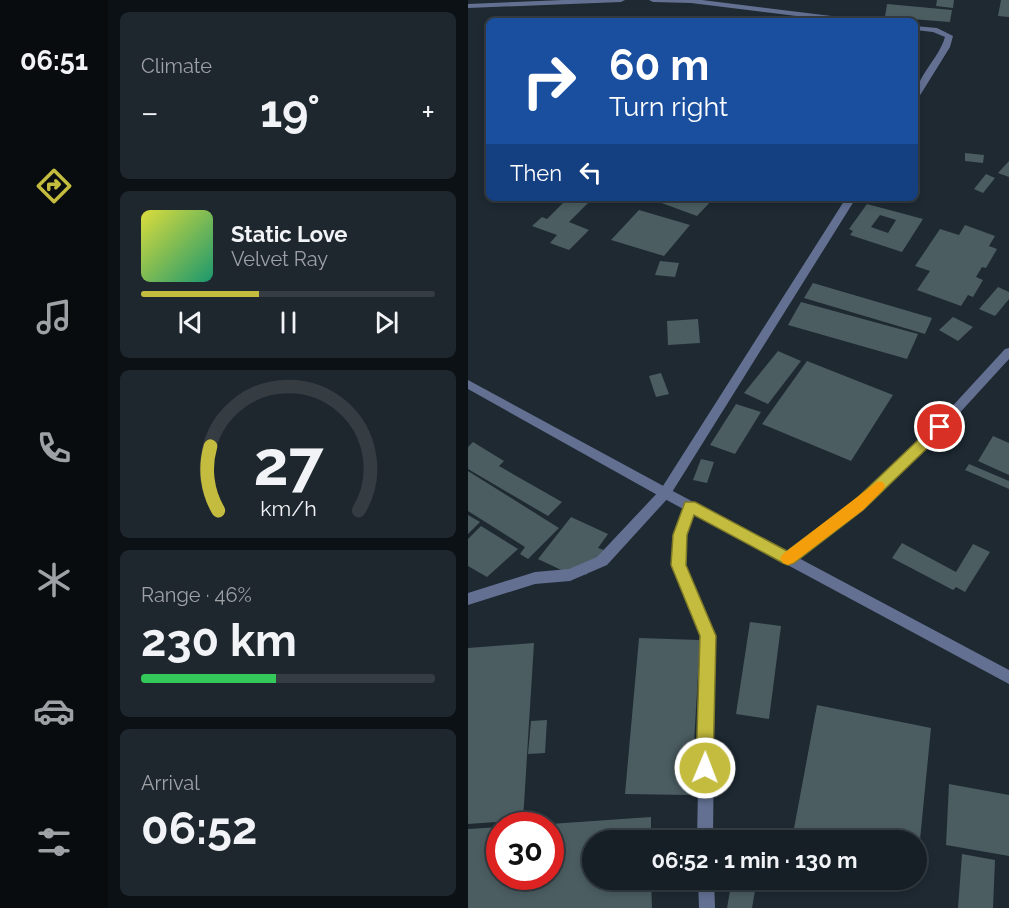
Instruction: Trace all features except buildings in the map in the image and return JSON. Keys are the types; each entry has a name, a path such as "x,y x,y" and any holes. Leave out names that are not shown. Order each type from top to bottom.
{"street":[{"path":"468,6 621,0"},
{"path":"653,0 692,1 831,18"},
{"path":"918,28 934,30 949,36 946,47 918,92"},
{"path":"468,599 535,578 570,575 602,561 665,493 849,201"},
{"path":"788,559 858,506 940,427 1009,352"},
{"path":"468,384 1009,678"},
{"path":"690,506 680,535 679,565 708,636 705,830"},
{"path":"706,890 707,908"}],"slow traffic":[{"path":"788,558 858,506 878,486"}],"route":[{"path":"705,768 708,636 679,565 680,535 690,506 788,559 858,506 940,427"}]}
